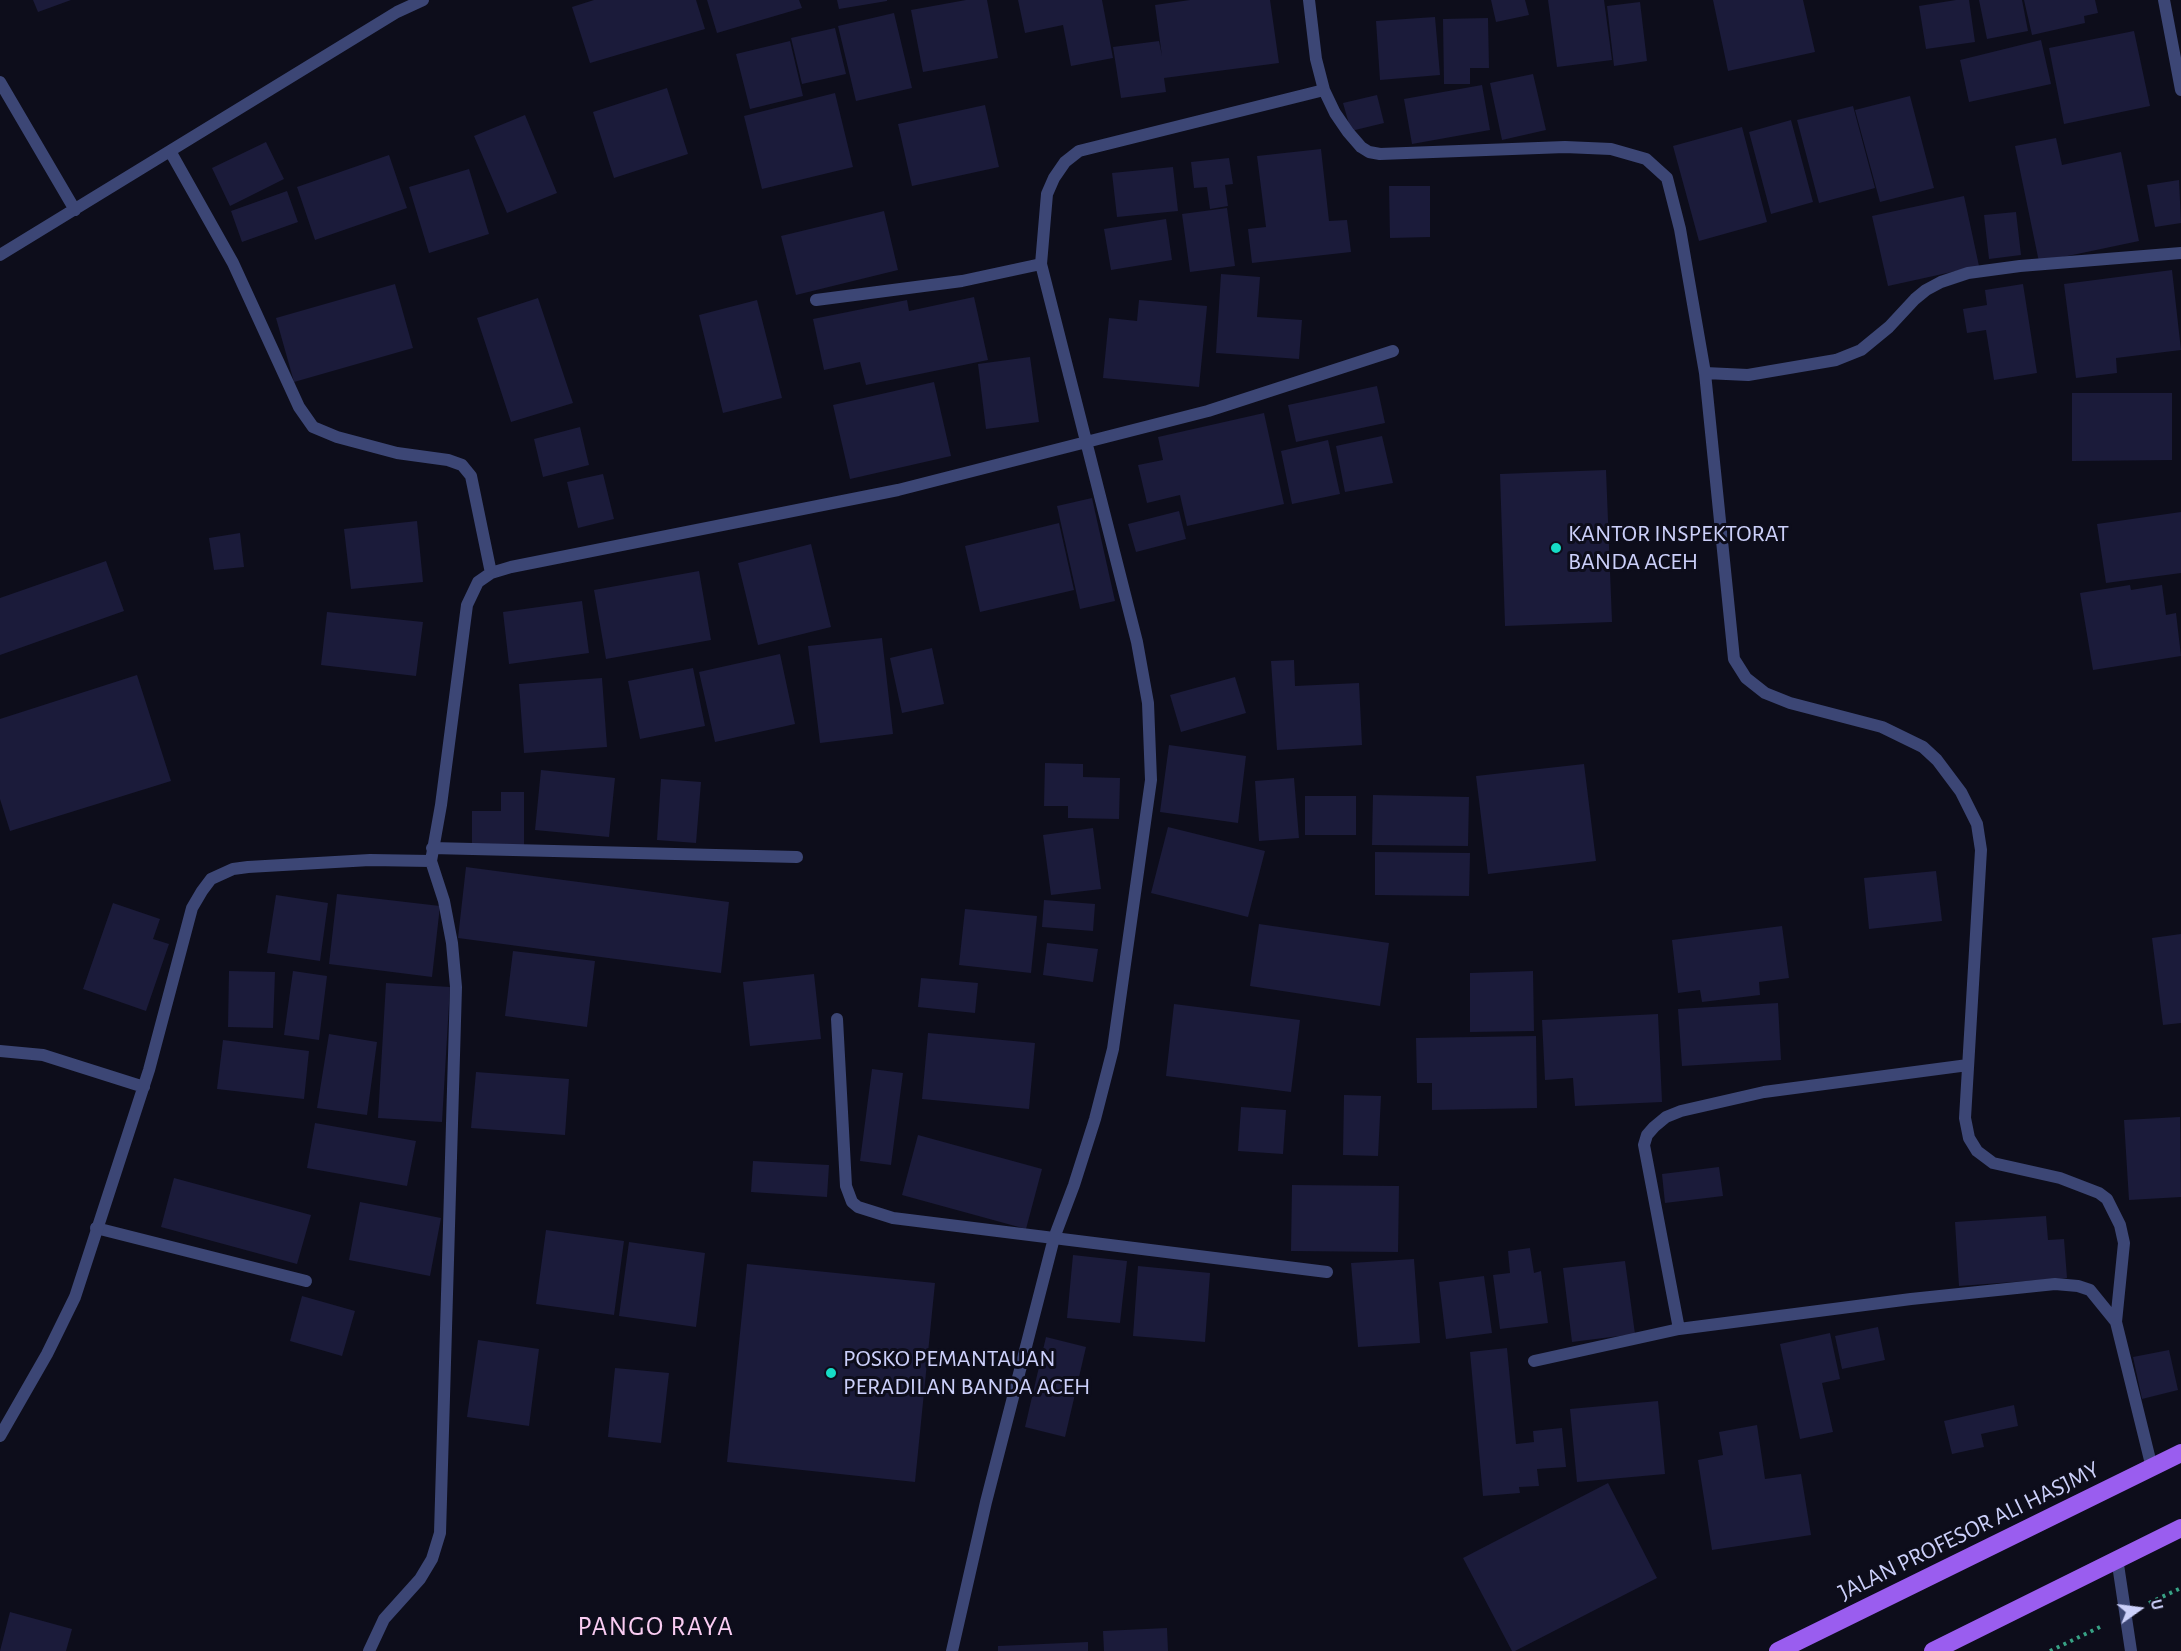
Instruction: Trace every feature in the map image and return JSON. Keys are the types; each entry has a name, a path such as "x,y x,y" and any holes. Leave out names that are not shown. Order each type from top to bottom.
{"main road":[{"name":"JALAN PROFESOR ALI HASJMY","path":"1778,1651 2181,1454"},
{"path":"1933,1651 2181,1528"}],"street":[{"path":"0,255 397,12 423,0"},
{"path":"1309,0 1316,58 1324,90 1335,113 1348,132 1361,147 1369,152 1380,154 1565,147 1611,149 1646,159 1667,178 1680,229 1706,373 1734,659 1746,678 1765,693 1790,703 1882,727 1923,747 1937,760 1961,792 1977,825 1981,850 1965,1118 1969,1138 1977,1151 1993,1163 2060,1178 2099,1193 2114,1209 2124,1243 2116,1322 2151,1468"},
{"path":"2164,0 2181,90"},
{"path":"0,82 75,210"},
{"path":"952,1651 986,1502 1054,1238 1095,1119 1113,1048 1151,780 1148,703 1137,642 1041,264 1047,194 1065,162 1079,150 1324,90"},
{"path":"170,151 233,263 299,407 314,427 338,437 397,453 448,460 462,465 471,476 491,573"},
{"path":"1706,373 1748,375 1836,360 1861,350 1889,327 1926,290 1968,273 2020,266 2181,253"},
{"path":"816,300 962,281 1041,264"},
{"path":"369,1651 384,1619 420,1579 432,1559 440,1533 456,987 452,943 444,901 431,854 441,805 467,605 478,582 491,573 523,564 898,490 1208,411 1393,351"},
{"path":"0,1436 47,1354 75,1298 144,1087 192,908 212,879 232,869 248,867 431,854 797,857"},
{"path":"837,1018 846,1186 852,1202 858,1206 893,1218 1327,1272"},
{"path":"0,1050 43,1055 144,1087"},
{"path":"1679,1329 1644,1145 1647,1135 1654,1127 1665,1117 1681,1111 1764,1092 1968,1065"},
{"path":"96,1228 306,1281"},
{"path":"1534,1361 1679,1329 1911,1299 2055,1284 2090,1290 2116,1322"},
{"path":"2117,1558 2131,1651"}],"building":[{"path":"33,0 71,0 38,12"},
{"path":"594,0 696,0 705,29 590,63 572,7"},
{"path":"707,0 799,0 802,8 717,33"},
{"path":"837,0 887,0 887,1 839,9"},
{"path":"966,0 987,0 998,58 923,72 911,10"},
{"path":"1018,0 1102,0 1113,58 1071,66 1063,25 1025,33"},
{"path":"1190,0 1270,0 1279,63 1164,78 1166,92 1121,98 1113,47 1159,41 1162,56 1155,5"},
{"path":"1491,0 1525,0 1529,15 1496,22"},
{"path":"1548,0 1604,0 1612,60 1557,67"},
{"path":"1713,0 1803,0 1815,52 1728,71"},
{"path":"1969,0 1975,42 1926,49 1919,6"},
{"path":"1979,0 2022,0 2028,31 1987,39"},
{"path":"2024,0 2095,0 2098,13 2084,16 2085,23 2032,35"},
{"path":"1640,2 1647,61 1614,66 1607,6"},
{"path":"894,13 912,88 856,101 838,26"},
{"path":"1435,17 1440,75 1380,80 1376,21"},
{"path":"1488,18 1489,68 1470,68 1470,84 1444,84 1443,19"},
{"path":"835,28 846,74 802,84 791,38"},
{"path":"2134,31 2150,106 2064,124 2049,48"},
{"path":"2041,40 2051,84 1969,102 1960,60"},
{"path":"790,41 803,96 750,109 736,54"},
{"path":"1533,74 1546,130 1502,140 1490,83"},
{"path":"1482,85 1490,130 1412,144 1404,99"},
{"path":"667,88 688,154 614,178 593,112"},
{"path":"835,93 853,167 762,189 744,116"},
{"path":"1377,95 1384,123 1351,131 1343,103"},
{"path":"1910,96 1934,188 1880,202 1855,110"},
{"path":"985,105 999,167 912,186 898,124"},
{"path":"1853,106 1875,188 1819,203 1797,120"},
{"path":"525,115 557,193 507,213 474,136"},
{"path":"1791,120 1813,202 1771,214 1749,132"},
{"path":"1742,127 1767,222 1699,241 1673,146"},
{"path":"2056,138 2062,165 2121,152 2139,241 2039,262 2015,146"},
{"path":"266,142 284,179 230,206 212,168"},
{"path":"1321,149 1329,221 1347,220 1351,252 1252,263 1248,229 1266,227 1257,156"},
{"path":"389,155 407,208 315,240 297,187"},
{"path":"1229,158 1233,184 1225,185 1228,206 1210,209 1207,187 1194,188 1191,162"},
{"path":"1173,167 1178,211 1117,217 1112,173"},
{"path":"469,169 489,234 429,253 409,187"},
{"path":"2179,180 2181,223 2155,227 2147,185"},
{"path":"1389,186 1430,186 1430,237 1390,238"},
{"path":"287,191 298,222 242,242 231,211"},
{"path":"1964,196 1979,266 1888,286 1872,216"},
{"path":"1227,208 1235,266 1190,272 1182,214"},
{"path":"884,211 898,270 796,295 781,236"},
{"path":"2016,212 2021,255 1989,259 1984,215"},
{"path":"1166,219 1172,260 1111,270 1104,229"},
{"path":"2172,270 2181,350 2116,358 2117,373 2076,378 2064,284"},
{"path":"1221,274 1260,277 1257,317 1302,320 1299,359 1216,353"},
{"path":"395,284 413,348 294,382 276,318"},
{"path":"2023,284 2037,373 1994,380 1986,330 1967,333 1963,309 1987,305 1985,290"},
{"path":"974,297 988,360 866,385 860,362 824,370 813,319 907,300 909,311"},
{"path":"538,298 573,403 511,422 477,318"},
{"path":"757,300 782,398 723,413 699,315"},
{"path":"1139,300 1207,306 1199,387 1103,378 1109,318 1137,321"},
{"path":"1030,357 1039,422 986,429 978,364"},
{"path":"934,382 951,456 850,479 833,405"},
{"path":"1377,386 1385,423 1296,442 1288,405"},
{"path":"2072,393 2172,393 2172,460 2072,461"},
{"path":"1264,413 1284,504 1187,526 1180,495 1147,503 1138,465 1163,460 1158,437"},
{"path":"580,427 589,465 543,477 534,439"},
{"path":"1382,436 1393,483 1345,492 1336,446"},
{"path":"1328,440 1340,494 1292,504 1281,451"},
{"name":"KANTOR INSPEKTORAT BANDA ACEH","path":"1606,470 1612,622 1505,626 1500,474"},
{"path":"603,474 614,519 578,528 567,482"},
{"path":"1092,498 1115,601 1080,609 1057,506"},
{"path":"1179,511 1186,539 1136,552 1128,524"},
{"path":"2181,512 2181,573 2106,583 2097,524"},
{"path":"417,521 423,582 351,589 344,529"},
{"path":"1059,523 1074,590 980,612 965,546"},
{"path":"240,533 244,567 214,570 209,538"},
{"path":"811,544 831,627 758,645 738,563"},
{"path":"106,561 124,611 0,655 0,598"},
{"path":"699,571 711,640 606,659 594,590"},
{"path":"2130,585 2131,590 2162,585 2166,615 2176,613 2181,656 2093,670 2080,593"},
{"path":"582,601 589,653 509,664 503,612"},
{"path":"327,612 423,622 416,676 321,665"},
{"path":"882,638 893,734 820,743 808,646"},
{"path":"932,648 944,704 902,713 890,658"},
{"path":"780,654 795,724 715,742 699,672"},
{"path":"1294,660 1295,686 1359,683 1362,745 1277,750 1271,661"},
{"path":"693,668 705,726 640,739 628,681"},
{"path":"137,675 171,781 10,831 0,799 0,719"},
{"path":"1235,677 1246,713 1181,732 1170,695"},
{"path":"602,678 607,747 524,753 519,684"},
{"path":"1169,745 1246,756 1238,823 1160,812"},
{"path":"1045,763 1083,764 1083,777 1120,778 1119,819 1068,818 1068,806 1044,806"},
{"path":"1584,764 1596,861 1488,874 1476,776"},
{"path":"541,770 615,778 609,837 535,830"},
{"path":"1294,778 1299,838 1259,841 1255,781"},
{"path":"661,779 701,782 696,843 657,840"},
{"path":"501,792 524,792 524,845 472,844 472,811 501,811"},
{"path":"1373,795 1469,797 1468,846 1372,845"},
{"path":"1305,796 1356,796 1356,835 1305,835"},
{"path":"1168,827 1265,851 1248,917 1151,893"},
{"path":"1093,828 1101,889 1051,895 1043,835"},
{"path":"1375,852 1470,853 1469,896 1375,895"},
{"path":"466,867 729,902 721,973 458,938"},
{"path":"1936,871 1942,921 1869,929 1864,878"},
{"path":"337,894 440,906 432,977 329,964"},
{"path":"276,895 328,903 320,961 267,953"},
{"path":"1044,900 1095,904 1093,931 1042,927"},
{"path":"113,903 160,919 153,939 169,944 146,1011 83,989"},
{"path":"965,909 1037,916 1031,973 959,965"},
{"path":"1259,924 1389,943 1380,1006 1250,986"},
{"path":"1782,926 1789,978 1759,982 1760,995 1702,1002 1700,990 1678,993 1672,940"},
{"path":"2181,934 2181,1023 2163,1025 2152,938"},
{"path":"1047,943 1098,949 1093,982 1043,975"},
{"path":"513,951 595,961 587,1027 505,1016"},
{"path":"229,971 275,972 273,1028 228,1027"},
{"path":"293,971 327,976 319,1040 284,1035"},
{"path":"1533,971 1534,1031 1470,1032 1470,973"},
{"path":"814,974 821,1039 750,1046 743,982"},
{"path":"921,978 978,983 975,1013 918,1007"},
{"path":"386,983 450,987 442,1122 378,1118"},
{"path":"1778,1003 1781,1060 1682,1066 1678,1009"},
{"path":"1174,1004 1300,1020 1291,1092 1166,1076"},
{"path":"1658,1014 1662,1102 1575,1106 1573,1078 1545,1080 1542,1020"},
{"path":"928,1033 1035,1043 1029,1109 922,1099"},
{"path":"329,1034 377,1042 367,1115 317,1108"},
{"path":"1536,1036 1537,1108 1432,1110 1432,1083 1417,1083 1416,1038"},
{"path":"223,1040 309,1051 304,1099 217,1089"},
{"path":"872,1069 903,1073 891,1165 860,1161"},
{"path":"476,1072 569,1079 565,1135 471,1128"},
{"path":"1344,1095 1381,1096 1378,1156 1343,1155"},
{"path":"1241,1107 1286,1110 1283,1154 1238,1151"},
{"path":"2180,1117 2181,1197 2129,1200 2124,1120"},
{"path":"315,1123 416,1141 407,1186 307,1168"},
{"path":"918,1135 1042,1169 1026,1229 902,1195"},
{"path":"753,1161 829,1165 827,1197 751,1192"},
{"path":"1719,1167 1723,1196 1665,1203 1662,1174"},
{"path":"174,1178 311,1215 297,1264 161,1227"},
{"path":"1292,1185 1399,1186 1398,1252 1291,1251"},
{"path":"360,1202 441,1218 430,1276 349,1260"},
{"path":"2046,1216 2048,1240 2064,1239 2067,1278 1959,1286 1955,1222"},
{"path":"546,1230 624,1241 614,1315 536,1304"},
{"path":"629,1242 705,1253 696,1327 619,1316"},
{"path":"1530,1248 1534,1273 1541,1271 1548,1323 1500,1329 1493,1275 1510,1273 1508,1251"},
{"path":"1073,1255 1127,1261 1120,1323 1067,1318"},
{"path":"1414,1259 1420,1343 1358,1347 1351,1263"},
{"path":"1625,1261 1635,1334 1572,1342 1563,1268"},
{"name":"POSKO PEMANTAUAN PERADILAN BANDA ACEH","path":"747,1264 935,1283 915,1482 727,1462"},
{"path":"1138,1266 1210,1273 1205,1342 1133,1336"},
{"path":"1484,1276 1492,1333 1446,1339 1439,1282"},
{"path":"302,1296 355,1311 342,1356 290,1341"},
{"path":"1878,1327 1885,1360 1842,1369 1835,1336"},
{"path":"1830,1333 1840,1379 1822,1383 1833,1432 1800,1439 1780,1344"},
{"path":"1046,1337 1086,1347 1065,1437 1025,1427"},
{"path":"478,1340 539,1349 529,1426 467,1417"},
{"path":"1507,1348 1516,1444 1534,1442 1533,1431 1562,1428 1566,1467 1537,1469 1539,1486 1519,1487 1520,1493 1483,1496 1470,1352"},
{"path":"2169,1350 2178,1390 2142,1399 2133,1357"},
{"path":"615,1368 669,1373 661,1443 608,1437"},
{"path":"1658,1401 1665,1474 1577,1482 1570,1409"},
{"path":"2014,1405 2018,1426 1981,1434 1984,1447 1952,1454 1944,1421"},
{"path":"1757,1425 1765,1479 1801,1474 1811,1535 1712,1550 1698,1460 1723,1455 1719,1432"},
{"path":"1608,1483 1657,1578 1512,1651 1463,1558"},
{"path":"10,1612 72,1629 66,1651 0,1651"},
{"path":"1167,1628 1168,1651 1104,1651 1103,1631"},
{"path":"1088,1642 1088,1651 998,1651 998,1646"}],"place":[{"name":"KANTOR INSPEKTORAT BANDA ACEH","path":"1556,548"},
{"name":"POSKO PEMANTAUAN PERADILAN BANDA ACEH","path":"831,1373"}],"district":[{"name":"PANGO RAYA","path":"656,1627"}]}
